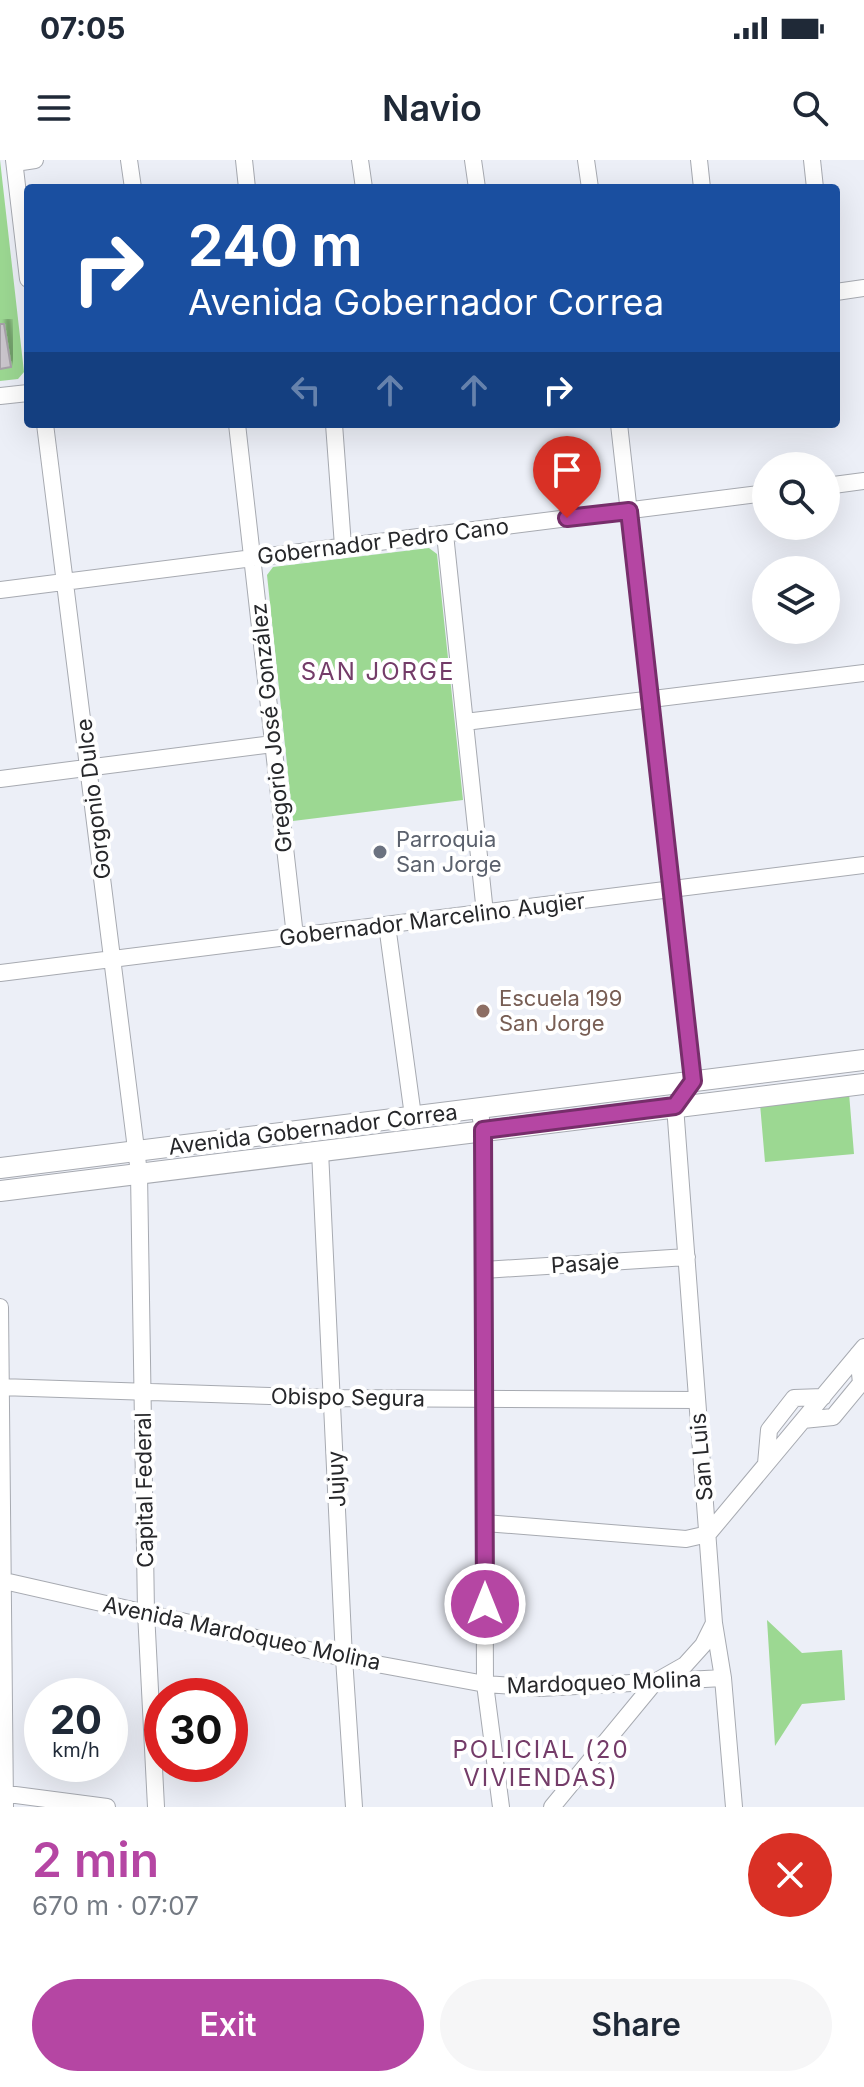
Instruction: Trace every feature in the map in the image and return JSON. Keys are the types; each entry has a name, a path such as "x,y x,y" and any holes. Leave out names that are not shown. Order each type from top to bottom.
{"main road":[{"name":"Avenida Gobernador Correa","path":"0,1168 864,1060"},
{"name":"Avenida Gobernador Correa","path":"0,1191 864,1084"}],"street":[{"path":"24,245 14,161 35,160"},
{"path":"129,160 132,184"},
{"path":"244,160 247,184"},
{"path":"360,160 363,184"},
{"path":"473,160 476,184"},
{"path":"586,160 589,184"},
{"path":"699,160 702,184"},
{"path":"812,160 815,184"},
{"path":"840,291 864,288"},
{"path":"0,396 24,393"},
{"name":"Gorgonio Dulce","path":"46,428 139,1173"},
{"name":"Gregorio José González","path":"237,428 295,936"},
{"path":"334,428 343,546"},
{"path":"619,428 693,1081 675,1106"},
{"path":"840,484 864,481"},
{"name":"Gobernador Pedro Cano","path":"0,590 752,495"},
{"path":"445,534 485,913"},
{"path":"465,722 864,673"},
{"path":"0,779 273,744"},
{"name":"Gobernador Marcelino Augier","path":"0,973 864,865"},
{"path":"387,925 413,1116"},
{"name":"San Luis","path":"675,1106 714,1623 723,1678 734,1807"},
{"path":"479,1108 483,1130 485,1684 501,1807"},
{"name":"Jujuy","path":"320,1151 354,1807"},
{"name":"Capital Federal","path":"139,1173 146,1612 156,1807"},
{"name":"Pasaje","path":"484,1270 687,1257"},
{"path":"0,1307 3,1798 107,1807"},
{"path":"485,1523 686,1539 708,1534 861,1351"},
{"path":"803,1420 833,1417 861,1383 861,1351"},
{"name":"Obispo Segura","path":"1,1387 332,1398 697,1400"},
{"path":"766,1464 769,1430 794,1398 823,1397"},
{"name":"Avenida Mardoqueo Molina","path":"0,1580 344,1658 485,1684"},
{"path":"552,1807 655,1682 685,1665 703,1645 714,1623"},
{"name":"Mardoqueo Molina","path":"485,1684 540,1688 723,1678"}],"green space":[{"path":"0,160 24,372 18,379 0,381"},
{"path":"429,548 437,554 463,800 293,821 267,575 273,567"},
{"path":"849,1093 854,1154 765,1162 760,1104"},
{"path":"767,1620 802,1653 842,1650 845,1700 802,1704 775,1746"}],"building":[{"path":"0,324 4,324 11,367 0,369"}],"place":[{"name":"Parroquia San Jorge","path":"380,852"},
{"name":"Escuela 199 San Jorge","path":"483,1011"}],"district":[{"name":"SAN JORGE","path":"378,672"},
{"name":"POLICIAL (20 VIVIENDAS)","path":"541,1764"}],"route":[{"path":"485,1604 483,1130 675,1106 693,1081 629,511 567,518"}]}
